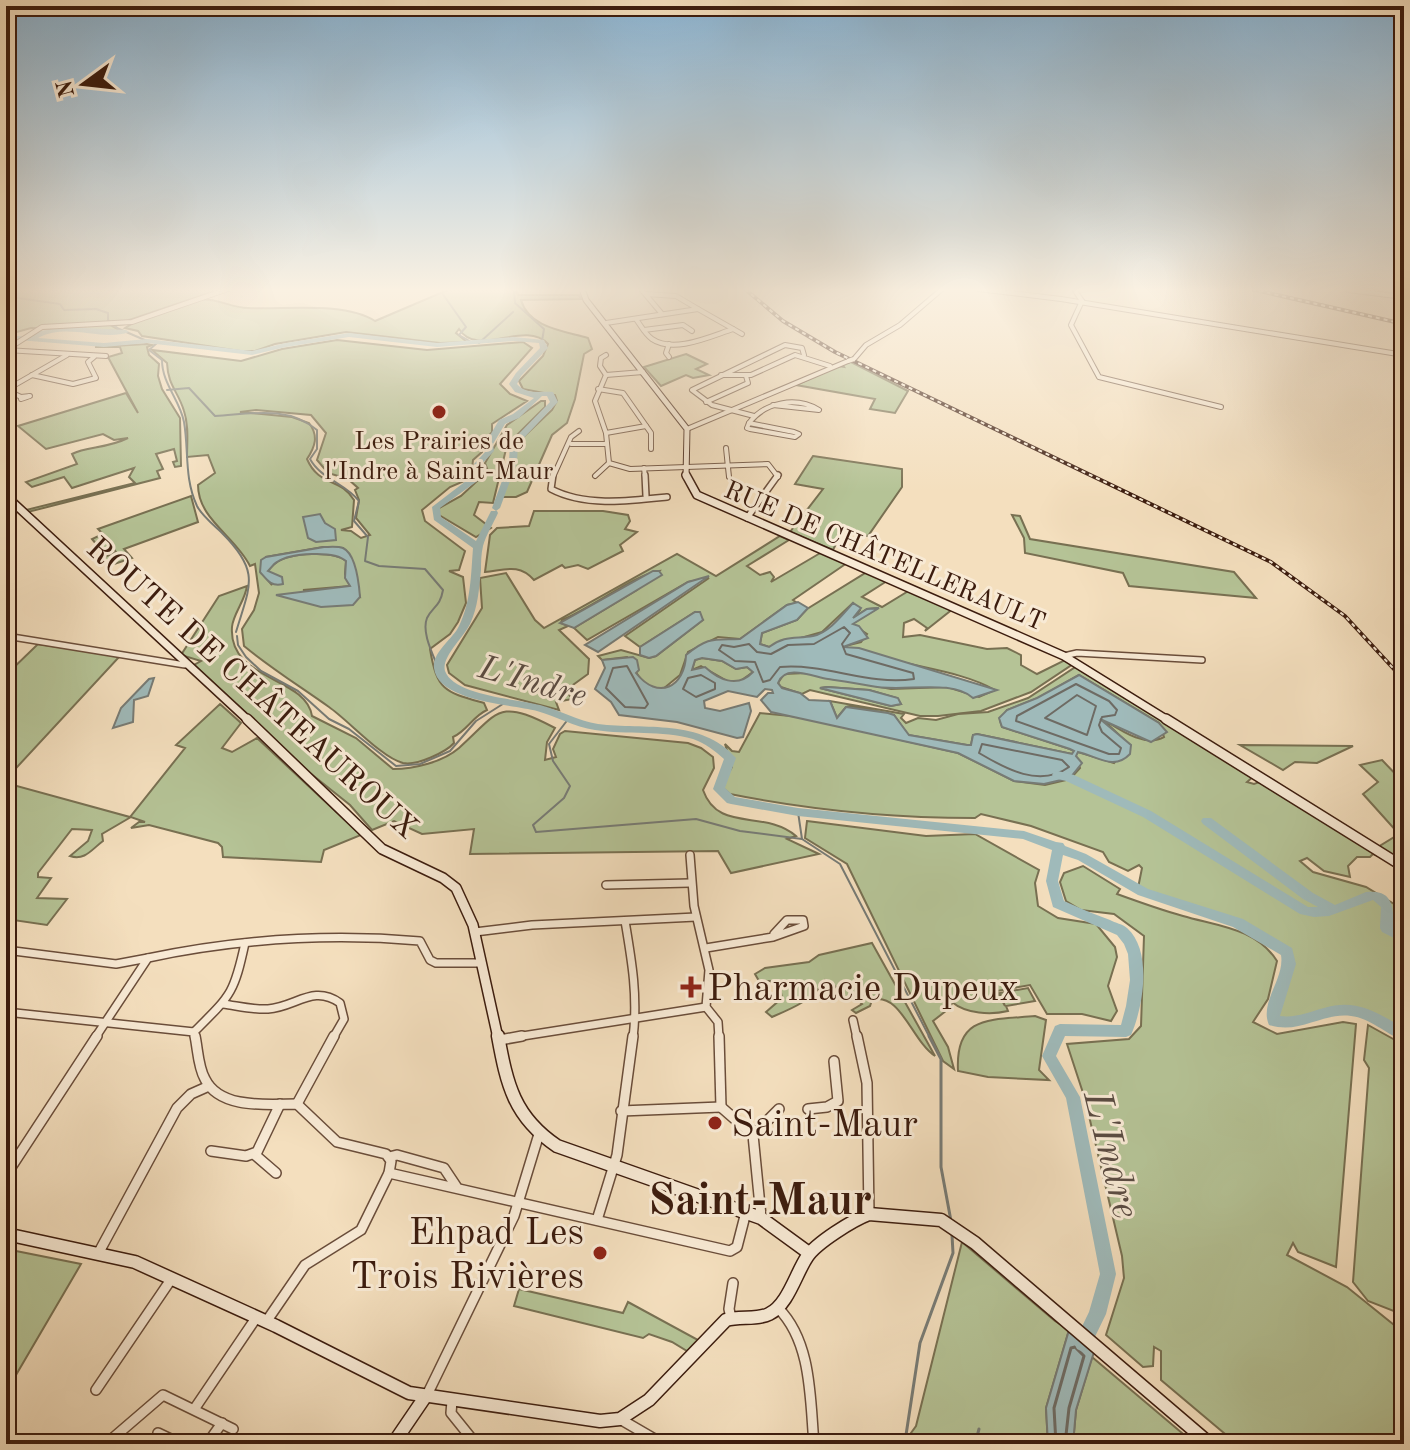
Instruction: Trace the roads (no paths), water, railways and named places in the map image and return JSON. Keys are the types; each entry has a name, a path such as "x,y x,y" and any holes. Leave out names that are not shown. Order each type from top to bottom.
{"street":[{"path":"6,390 64,357"},
{"path":"90,357 98,357"},
{"path":"32,375 73,384 96,378 88,362 94,357"},
{"path":"603,357 600,366 606,375"},
{"path":"631,357 687,429 856,357"},
{"path":"687,385 694,387 760,357"},
{"path":"721,375 746,376 789,357"},
{"path":"808,357 830,366"},
{"path":"1088,357 1099,377 1110,382 1221,407"},
{"path":"606,375 643,372"},
{"path":"606,375 598,389 595,407 606,433 609,463"},
{"path":"707,405 748,383 746,376"},
{"path":"694,387 692,390 707,405 754,416"},
{"path":"598,389 623,393 652,437 651,449"},
{"path":"6,390 21,397"},
{"path":"749,423 799,434 791,437 747,428 749,423 754,416 773,405 788,402 819,410 813,412 773,405"},
{"path":"606,433 646,426"},
{"name":"RUE DE CHÂTELLERAULT","path":"687,429 690,440 684,468 685,481 697,495 1064,656 1404,867"},
{"path":"579,431 571,437 571,444 551,481 551,489 579,499 667,497"},
{"path":"571,444 605,444"},
{"path":"726,448 729,478"},
{"path":"609,463 621,468 684,468 764,462 779,476 747,518"},
{"path":"595,476 609,463"},
{"path":"644,468 646,496"},
{"name":"ROUTE DE CHÂTEAUROUX","path":"6,496 386,851 455,886 464,898 475,932 509,1089 516,1105 539,1134"},
{"path":"6,636 185,665"},
{"path":"1064,656 1077,653 1202,660"},
{"path":"690,855 690,883 696,917 713,978 706,1007"},
{"path":"606,885 690,883"},
{"path":"475,932 532,925 696,917"},
{"path":"597,1220 613,1166 636,1018 637,990 625,921"},
{"path":"706,948 774,934"},
{"path":"6,950 116,964 245,943 293,939 407,940 420,941 430,960 436,963 481,963"},
{"path":"6,1012 194,1032 223,1004 237,982 245,943"},
{"path":"6,1175 148,958"},
{"path":"223,1004 268,1009 318,993 328,994 340,1003 344,1019 297,1104"},
{"path":"497,1040 706,1007"},
{"path":"706,1007 718,1022 721,1107"},
{"path":"853,1020 867,1083 869,1214"},
{"path":"194,1032 209,1086 245,1103 297,1104 337,1142 444,1168 456,1186"},
{"path":"808,1109 827,1107 838,1101 834,1061"},
{"path":"99,1252 181,1103 209,1086"},
{"path":"254,1154 262,1148 280,1104"},
{"path":"621,1111 721,1107 753,1135 761,1218"},
{"path":"753,1135 779,1109"},
{"path":"393,1444 425,1397 521,1202 539,1134 569,1152 761,1218 809,1253"},
{"path":"211,1151 254,1154 276,1173"},
{"path":"195,1408 305,1265 361,1230 389,1173 389,1157"},
{"path":"389,1173 730,1251 737,1247 746,1212"},
{"path":"6,1234 135,1262 409,1393 600,1421 620,1419 649,1400 726,1320 767,1316 778,1308 809,1253 869,1214 941,1220 964,1235 1210,1444"},
{"path":"96,1390 172,1278"},
{"path":"733,1283 729,1309 735,1317"},
{"path":"778,1308 788,1315 801,1345 814,1444"},
{"path":"106,1444 163,1395 233,1429"},
{"path":"452,1401 451,1413 476,1444"},
{"path":"620,1419 663,1444"},
{"path":"207,1444 222,1423"},
{"path":"158,1433 181,1444"}],"water":[{"path":"320,514 325,523 335,529 336,540 316,542 308,538 303,517"},
{"path":"324,547 343,548 351,556 360,597 353,605 321,607 276,595 350,586 345,578 346,561 332,555 292,556 274,564 268,571 282,577 283,584 279,585 272,584 260,572 261,560 266,557"},
{"path":"653,571 659,571 662,575 574,628 560,623"},
{"path":"709,576 598,652 585,645 688,582"},
{"path":"798,602 808,608 797,620 762,633 760,644 769,647 785,639 819,634 853,603 861,608 853,618 867,609 879,608 853,624 859,626 868,638 843,647 859,648 997,690 973,698 964,692 939,687 883,688 793,672 782,677 778,683 782,688 800,693 809,700 830,701 837,718 846,707 888,713 894,715 909,735 971,745 973,735 977,734 1072,754 1074,751 1070,749 1002,727 999,718 1007,710 1079,675 1159,723 1167,732 1151,742 1100,719 1131,745 1130,754 1112,762 1078,752 1076,756 1082,763 1070,778 1044,784 1014,781 958,753 771,712 761,700 768,693 773,693 772,690 765,689 757,697 728,691 704,701 705,708 720,711 749,703 751,711 743,737 737,738 677,722 619,715 611,702 595,689 605,668 602,660 633,657 639,670 636,673 644,682 661,688 669,686 681,675 686,655 694,649 712,640 740,639 787,605","holes":["695,660 722,661 736,669 747,667 753,672 734,681 722,678 705,667 692,670"]},
{"path":"695,612 700,612 703,620 656,656 649,658 640,655 640,647"},
{"path":"154,678 148,696 134,700 133,722 113,728 121,708 149,679"},
{"path":"820,688 869,690 898,698 901,704 891,706"},
{"path":"1069,1330 1094,1352 1076,1410 1073,1444 1048,1444 1046,1408"}],"waterway":[{"path":"158,357 162,360 171,390"},
{"name":"L'Indre","path":"478,547 437,518 436,507 484,472 478,464 490,451 489,444 502,422 516,416 539,397 518,390 513,384 536,357"},
{"path":"171,390 189,388 215,416 281,414 305,422 317,430 317,449 310,459 320,471 359,501 354,521 368,537 365,561 379,566 425,569 443,590 426,624 429,644 439,670"},
{"path":"171,390 182,414 190,485 197,506 243,558 247,569 248,590 236,632"},
{"path":"496,508 513,462 514,443 554,402 550,394 533,394"},
{"path":"478,547 494,513"},
{"name":"L'Indre","path":"478,547 469,614 439,666 445,680 455,687 499,701 539,708 590,726 683,733 700,738 730,758 719,789 731,800 798,812 1024,835 1059,848"},
{"path":"237,636 238,645 246,657 261,671 298,691 329,719 349,729 396,766 420,764 450,751 476,721 506,702"},
{"path":"569,718 549,744 553,761 570,786 564,798 533,825 536,832 696,819 740,831 802,839"},
{"path":"1058,775 1147,814 1305,911 1329,911 1366,896 1377,896 1387,906 1387,928 1404,938"},
{"path":"798,812 802,839"},
{"path":"1207,821 1308,896 1332,909"},
{"path":"802,839 840,864 930,1038"},
{"name":"L'Indre","path":"1059,848 1082,857 1143,892 1238,923 1287,952 1289,964 1272,1014 1274,1021 1294,1022 1351,1010 1404,1035"},
{"name":"L'Indre","path":"1059,848 1052,881 1058,904 1122,931 1130,942 1137,967 1136,993 1126,1031 1060,1030 1049,1056 1073,1097 1108,1274 1097,1314 1083,1343"},
{"path":"929,1036 941,1059 941,1167 951,1221"},
{"path":"899,1444 906,1435 920,1343 953,1253 952,1235"},
{"path":"975,1444 979,1429"}],"railway":[{"path":"845,357 1271,562 1345,616 1404,680"}],"place":[{"name":"Les Prairies de l'Indre à Saint-Maur","path":"439,412"},
{"name":"Pharmacie Dupeux","path":"691,987"},
{"name":"Saint-Maur","path":"715,1123"},
{"name":"Ehpad Les Trois Rivières","path":"600,1253"}],"district":[{"name":"Saint-Maur","path":"760,1199"}]}
